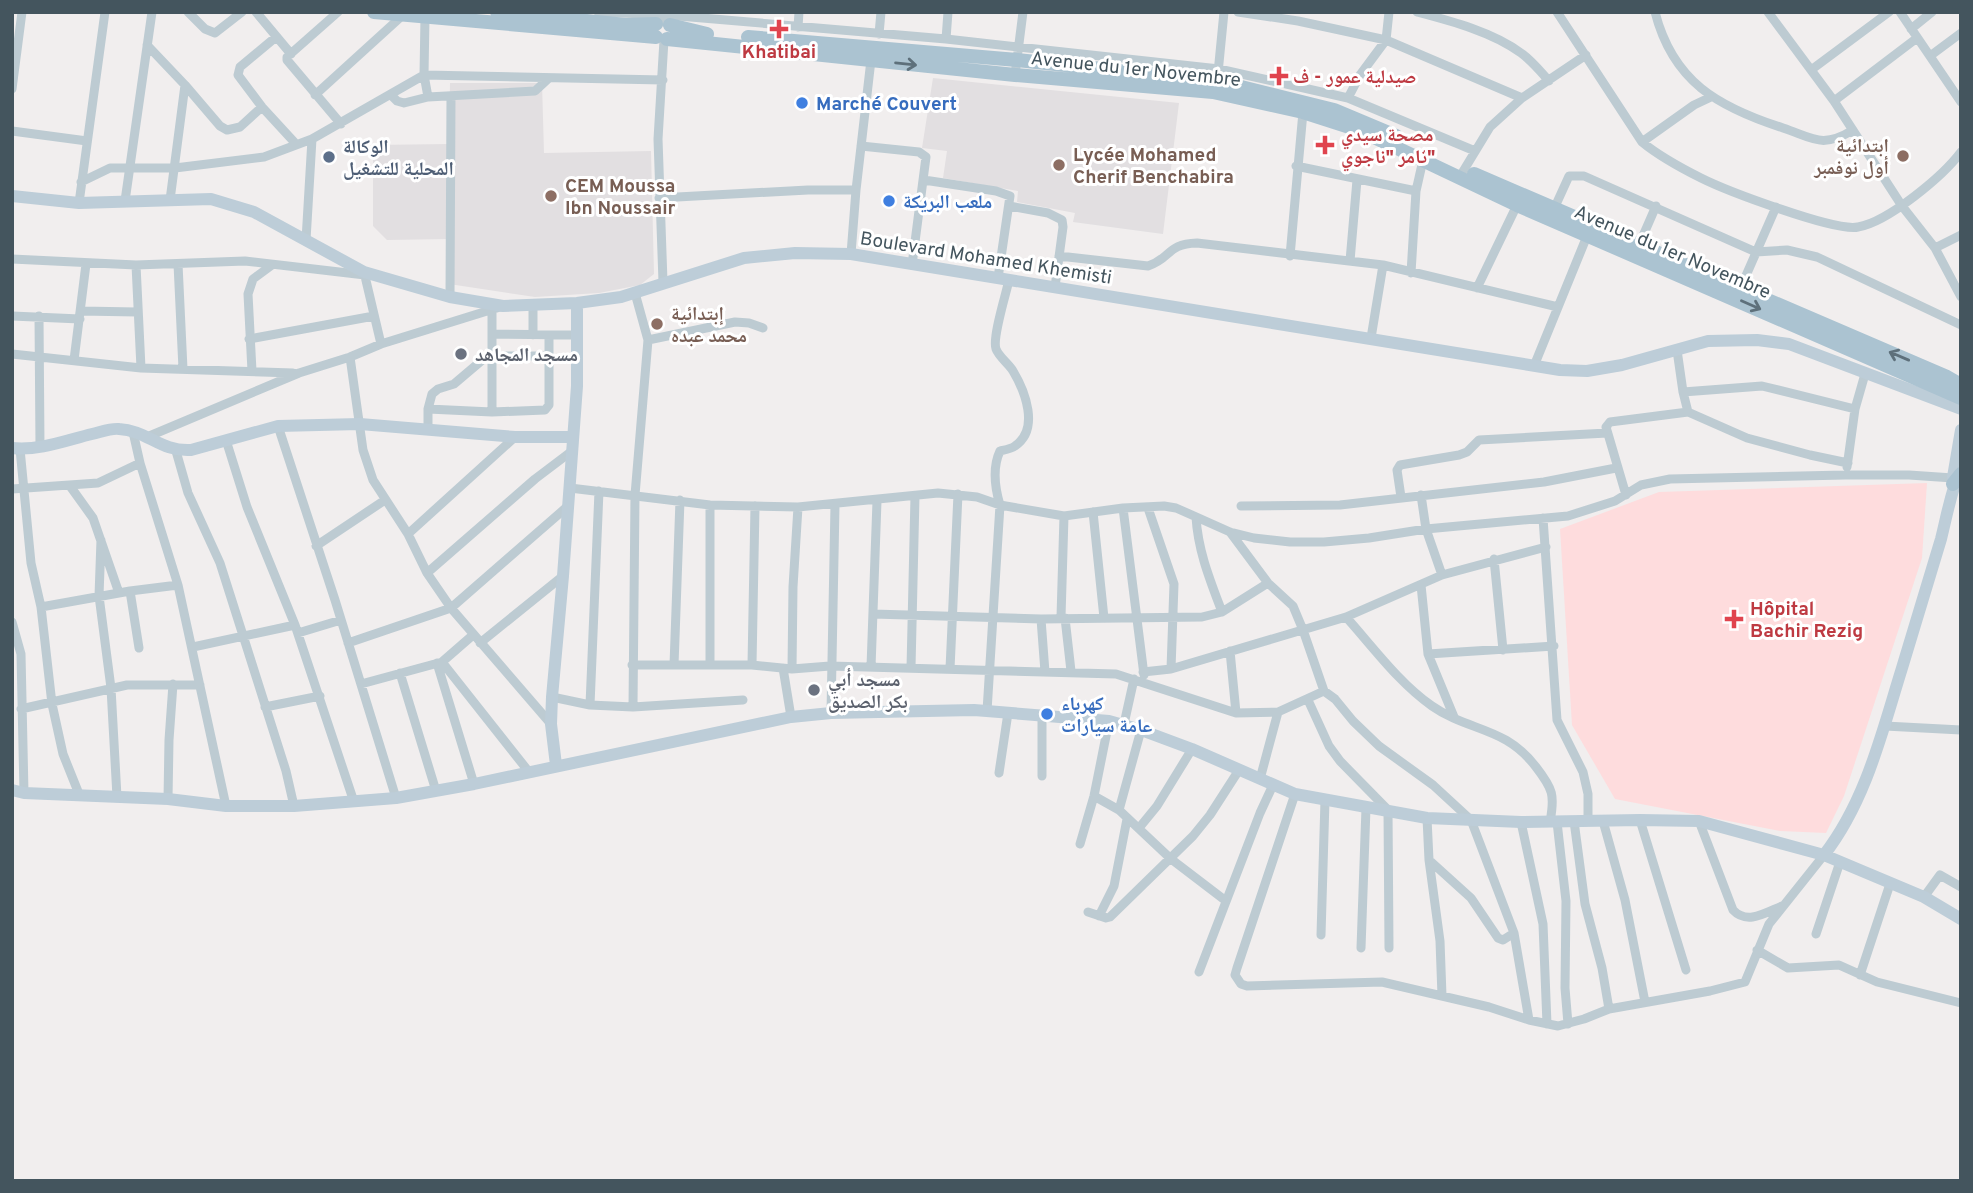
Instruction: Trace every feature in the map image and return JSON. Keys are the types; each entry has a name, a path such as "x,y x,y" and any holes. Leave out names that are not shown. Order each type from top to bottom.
{"main road":[{"name":"Avenue du 1er Novembre","path":"374,12 664,29 871,60 1017,61 1213,92 1303,112 1359,130 1423,160 1554,209 1741,287 1961,385"},
{"name":"Avenue du 1er Novembre","path":"496,12 1017,61 1218,75 1334,110 1373,125 1517,205 1961,398"},
{"name":"Boulevard Mohamed Khemisti","path":"12,196 79,203 211,198 254,212 365,274 450,298 498,308 577,303 635,293 744,258 795,253 851,254 1534,366 1587,370 1622,365 1708,341 1774,341 1789,344 1961,409"},
{"path":"556,765 551,724 552,697 577,386 577,303"},
{"path":"16,449 40,447 118,428 147,437 176,451 191,450 278,426 360,424 515,437 573,437"},
{"path":"1824,855 1842,832 1856,804 1885,726 1957,476 1961,430"},
{"path":"18,791 168,799 226,806 294,806 354,802 396,798 474,784 791,717 831,713 986,711 1124,724 1192,749 1296,793 1427,818 1521,822 1699,821 1824,855 1924,897 1961,919"}],"street":[{"path":"12,89 22,12"},
{"path":"79,203 105,12"},
{"path":"125,201 152,12"},
{"path":"188,12 197,17 211,33 215,33 242,12"},
{"path":"256,12 291,54"},
{"path":"338,12 286,59 341,124"},
{"path":"598,12 612,13 664,29 798,27 946,39 1017,61 1023,12"},
{"path":"798,27 799,12"},
{"path":"879,34 881,12"},
{"path":"946,39 948,12"},
{"path":"1223,12 1218,75 1348,98 1475,150"},
{"path":"1238,12 1385,40 1522,99"},
{"path":"1348,98 1360,75 1385,40 1389,12"},
{"path":"1417,12 1505,43 1532,62 1549,81"},
{"path":"1557,12 1642,142 1702,179 1776,207 1843,228 1875,222 1902,206 1961,152"},
{"path":"1655,12 1670,52 1698,87 1711,97 1737,111 1812,140 1834,139 1853,130"},
{"path":"1768,12 1834,101 1902,206 1935,248 1957,283 1961,297"},
{"path":"1811,70 1889,12"},
{"path":"1900,12 1961,102"},
{"path":"1911,29 1926,14"},
{"path":"315,95 403,15"},
{"path":"425,17 424,75 428,97"},
{"path":"663,282 659,139 664,29"},
{"path":"1930,56 1961,33"},
{"path":"276,37 237,71 239,78 262,107 296,144"},
{"path":"1834,101 1917,38"},
{"path":"147,45 226,130 240,127 262,107"},
{"path":"1461,173 1490,127 1522,99 1586,55"},
{"path":"851,254 871,60"},
{"path":"81,182 110,168 175,168 264,157 312,139 424,75 663,80"},
{"path":"391,95 404,103 428,97 535,91 548,79"},
{"path":"170,200 186,85"},
{"path":"450,298 451,96"},
{"path":"1642,142 1694,105 1711,97"},
{"path":"1290,256 1303,112"},
{"path":"12,131 87,141"},
{"path":"306,240 312,139"},
{"path":"861,146 924,154 927,159 912,264"},
{"path":"1411,273 1416,191 1423,160"},
{"path":"1297,166 1416,191"},
{"path":"1554,209 1569,176 1577,174 1656,206 1756,252 1787,250 1817,257 1961,325"},
{"path":"924,180 1010,196 996,349 1023,388 1028,403 1028,421 1024,437 1015,447 1000,451 997,456 995,487 1000,505 986,711"},
{"path":"1350,261 1357,180"},
{"path":"659,198 856,190"},
{"path":"1477,288 1517,205"},
{"path":"1009,206 1048,213 1062,220 1055,287"},
{"path":"1639,246 1656,206"},
{"path":"1741,287 1776,207"},
{"path":"1935,248 1961,235"},
{"path":"1534,366 1587,236"},
{"path":"1059,256 1148,266 1161,260 1177,245 1197,243 1383,265 1558,307"},
{"path":"12,259 136,265 245,261 365,274 382,344"},
{"path":"74,360 86,264"},
{"path":"178,264 183,369"},
{"path":"136,265 141,368"},
{"path":"252,371 248,294 250,284 258,274 272,265"},
{"path":"1371,338 1383,265"},
{"path":"633,707 635,495 648,340 635,293"},
{"path":"533,306 533,335"},
{"path":"147,437 299,373 498,308 493,334 492,412"},
{"path":"12,316 138,312"},
{"path":"39,316 40,447"},
{"path":"249,340 374,316"},
{"path":"648,340 735,322 763,328"},
{"path":"493,334 576,335"},
{"path":"428,409 492,412 538,411 548,408 549,335"},
{"path":"1677,350 1688,412"},
{"path":"12,354 141,368 299,373"},
{"path":"428,430 428,409 435,391 454,384 480,360 493,355 548,356"},
{"path":"351,357 368,465 384,500 408,534 427,573 451,608 551,724"},
{"path":"1844,475 1865,374"},
{"path":"1683,392 1762,386 1856,409"},
{"path":"1626,495 1616,468 1606,425 1610,422 1688,412 1747,438 1848,463"},
{"path":"278,426 396,798"},
{"path":"134,432 140,463 178,585 226,806"},
{"path":"1401,498 1397,470 1402,464 1467,453 1475,443 1483,439 1608,433"},
{"path":"408,534 515,437"},
{"path":"226,440 247,507 320,695 354,802"},
{"path":"16,449 24,488 31,563 41,607 52,704 62,754 79,794"},
{"path":"176,451 188,492 220,563 286,771 294,806"},
{"path":"427,573 535,479 572,451"},
{"path":"12,489 98,483 140,463"},
{"path":"1241,506 1340,505 1544,482 1616,468"},
{"path":"570,488 710,505 798,508 958,494 1000,505 1064,516 1123,508 1176,508 1230,532 1254,538 1324,542 1426,529 1568,516 1615,501 1641,485 1670,479 1844,475 1957,476"},
{"path":"70,486 93,518 119,593"},
{"path":"590,705 599,491"},
{"path":"950,669 958,494"},
{"path":"1421,495 1426,529 1443,575"},
{"path":"911,668 915,496"},
{"path":"316,546 384,500"},
{"path":"674,665 680,500"},
{"path":"871,667 877,501"},
{"path":"710,505 710,665"},
{"path":"831,713 835,505"},
{"path":"348,643 451,608 568,506"},
{"path":"752,665 755,506"},
{"path":"791,717 788,668 798,508"},
{"path":"1123,508 1145,684"},
{"path":"1148,508 1174,584 1171,669"},
{"path":"1093,512 1104,618"},
{"path":"1064,516 1063,617 1071,671"},
{"path":"1196,517 1204,565 1222,612"},
{"path":"1543,518 1554,646 1554,702 1557,720 1583,772 1588,794 1588,821"},
{"path":"1230,532 1268,583 1293,607 1324,691 1335,699 1379,746 1433,785 1471,820 1514,933 1529,1020"},
{"path":"101,540 99,596 111,688 117,797"},
{"path":"1143,672 1171,669 1346,617 1443,575 1546,547"},
{"path":"1494,559 1503,650"},
{"path":"481,643 563,576"},
{"path":"873,614 1041,619 1202,617 1222,612 1268,583"},
{"path":"41,607 178,585"},
{"path":"1421,585 1428,654 1454,717"},
{"path":"130,591 139,648"},
{"path":"1346,617 1410,687 1433,707 1499,734 1517,746 1530,758 1551,790 1566,901 1565,988 1568,1024"},
{"path":"1041,619 1045,672"},
{"path":"193,647 341,620"},
{"path":"12,622 22,654 18,791"},
{"path":"361,684 439,663 473,635"},
{"path":"1428,654 1554,646"},
{"path":"1230,651 1236,712"},
{"path":"439,663 529,772"},
{"path":"439,663 474,784"},
{"path":"632,665 752,665 788,668 830,666 1116,674 1236,712 1278,712 1324,691"},
{"path":"400,673 436,791"},
{"path":"1124,724 1134,679"},
{"path":"168,799 173,684"},
{"path":"21,709 127,685 200,685"},
{"path":"265,707 320,695"},
{"path":"552,697 590,705 633,707 743,700"},
{"path":"1308,700 1329,746 1388,810 1390,948"},
{"path":"1260,779 1278,712"},
{"path":"999,773 1008,713"},
{"path":"1042,715 1042,776"},
{"path":"1080,844 1094,796 1109,721"},
{"path":"1885,726 1961,730"},
{"path":"1119,810 1142,730"},
{"path":"1139,828 1157,806 1192,749"},
{"path":"1088,912 1110,917 1171,859 1210,815 1238,770"},
{"path":"1199,972 1259,813 1273,785"},
{"path":"1296,793 1237,968 1237,980 1247,986 1382,982 1489,1007 1547,1024 1568,1024 1609,1009 1745,982 1769,924 1824,855"},
{"path":"1094,796 1119,810 1171,859 1226,901"},
{"path":"1321,935 1325,800"},
{"path":"1361,948 1366,808"},
{"path":"1099,916 1114,886 1127,818"},
{"path":"1427,818 1429,860 1440,941 1442,996"},
{"path":"1640,820 1686,970"},
{"path":"1574,821 1585,904 1602,968 1609,1009"},
{"path":"1603,821 1625,900 1645,1002"},
{"path":"1699,821 1733,910 1742,918 1754,917 1782,906"},
{"path":"1521,822 1543,924 1547,1024"},
{"path":"1429,860 1471,898 1498,938 1503,940 1514,933"},
{"path":"1816,934 1840,862"},
{"path":"1924,897 1940,875 1961,887"},
{"path":"1860,975 1890,884"},
{"path":"1757,950 1788,968 1839,965 1877,982 1961,1003"}],"shaded area":[{"name":"Lycée Mohamed Cherif Benchabira","path":"933,78 1179,103 1163,234 1073,222 1075,213 1017,202 1018,191 943,178 947,151 922,148"},
{"name":"CEM Moussa Ibn Noussair","path":"450,83 542,83 544,153 651,151 654,274 640,285 599,293 535,297 449,284 449,239 387,240 373,226 373,145 449,144"},
{"name":"Hôpital Bachir Rezig","path":"1927,483 1922,558 1844,796 1826,833 1780,831 1615,799 1572,725 1560,529 1659,492"}],"place":[{"name":"Khatibai","path":"779,29"},
{"name":"صيدلية عمور - ف","path":"1279,76"},
{"name":"Marché Couvert","path":"802,103"},
{"name":"مصحة سيدي ثامر \"ناجوي\"","path":"1325,145"},
{"name":"إبتدائية أول نوفمبر","path":"1903,156"},
{"name":"الوكالة المحلية للتشغيل","path":"329,157"},
{"name":"Lycée Mohamed Cherif Benchabira","path":"1059,165"},
{"name":"CEM Moussa Ibn Noussair","path":"551,196"},
{"name":"ملعب البريكة","path":"889,201"},
{"name":"إبتدائية محمد عبده","path":"657,324"},
{"name":"مسجد المجاهد","path":"461,354"},
{"name":"Hôpital Bachir Rezig","path":"1734,619"},
{"name":"مسجد أبي بكر الصديق","path":"814,690"},
{"name":"كهرباء عامة سيارات","path":"1047,714"}]}
